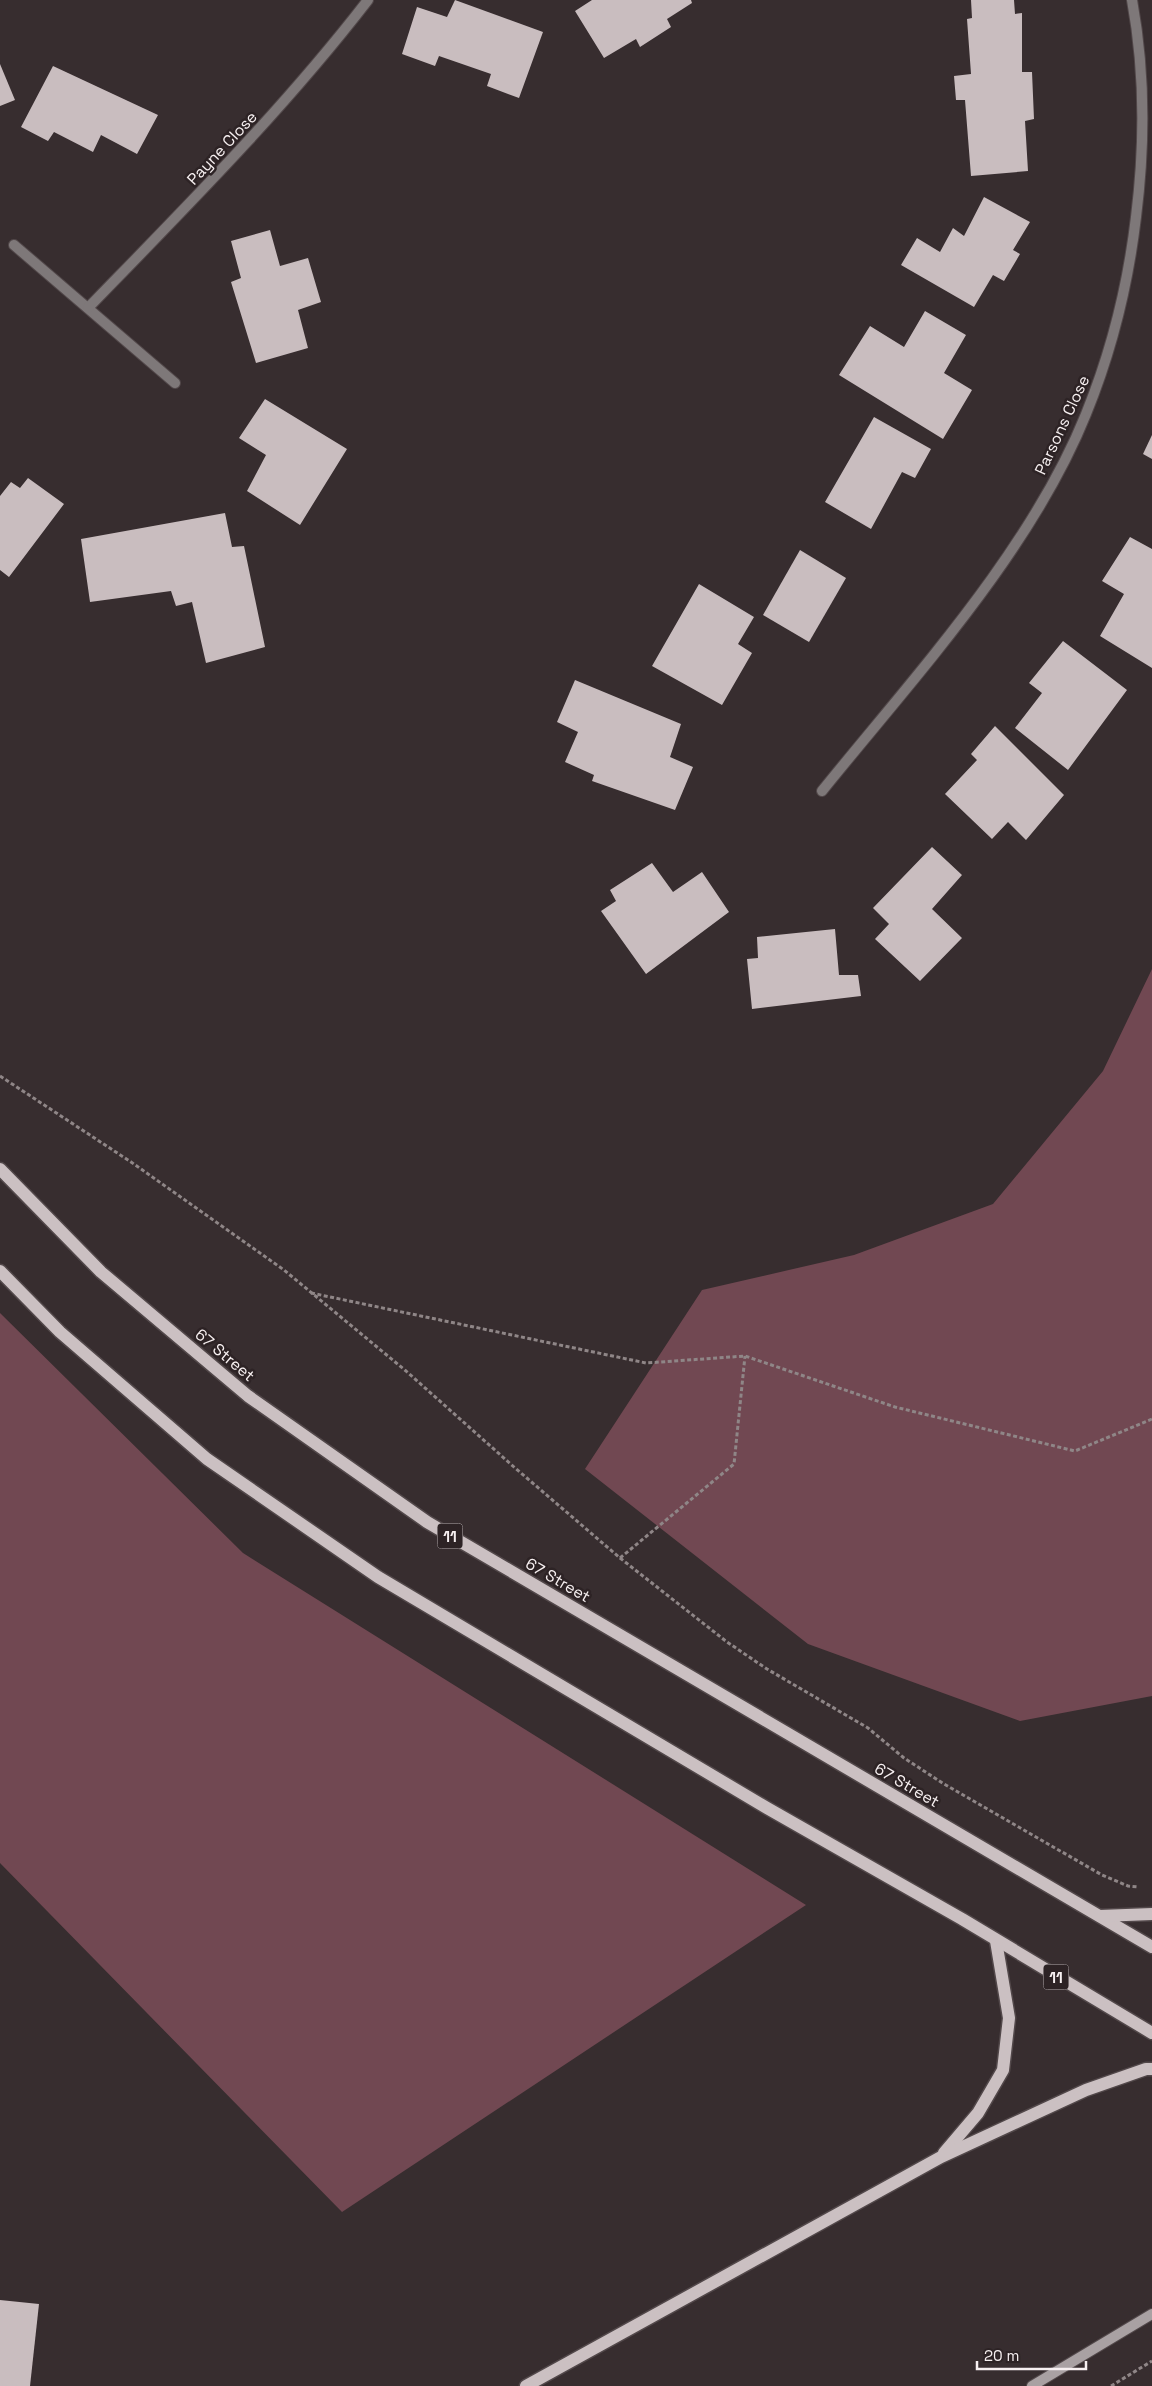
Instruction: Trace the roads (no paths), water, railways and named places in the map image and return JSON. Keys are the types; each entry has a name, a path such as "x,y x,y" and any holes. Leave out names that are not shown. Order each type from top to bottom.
{"main road":[{"name":"67 Street","path":"0,1169 101,1272 248,1396 427,1522 1020,1871 1152,1946"},
{"name":"11","path":"0,1271 60,1332 207,1459 378,1577 962,1919 1152,2033"},
{"path":"1100,1916 1152,1914"},
{"path":"941,2157 978,2113 1003,2070 1009,2018 996,1941"},
{"path":"526,2386 941,2157 1086,2090 1146,2069 1152,2070"},
{"path":"1032,2386 1152,2314"}],"street":[{"name":"Payne Close","path":"88,308 256,135 368,0"},
{"name":"Parsons Close","path":"822,791 964,614 1011,550 1064,462 1086,416 1115,334 1134,234 1141,172 1140,59 1132,0"},
{"path":"14,245 175,383"}]}
